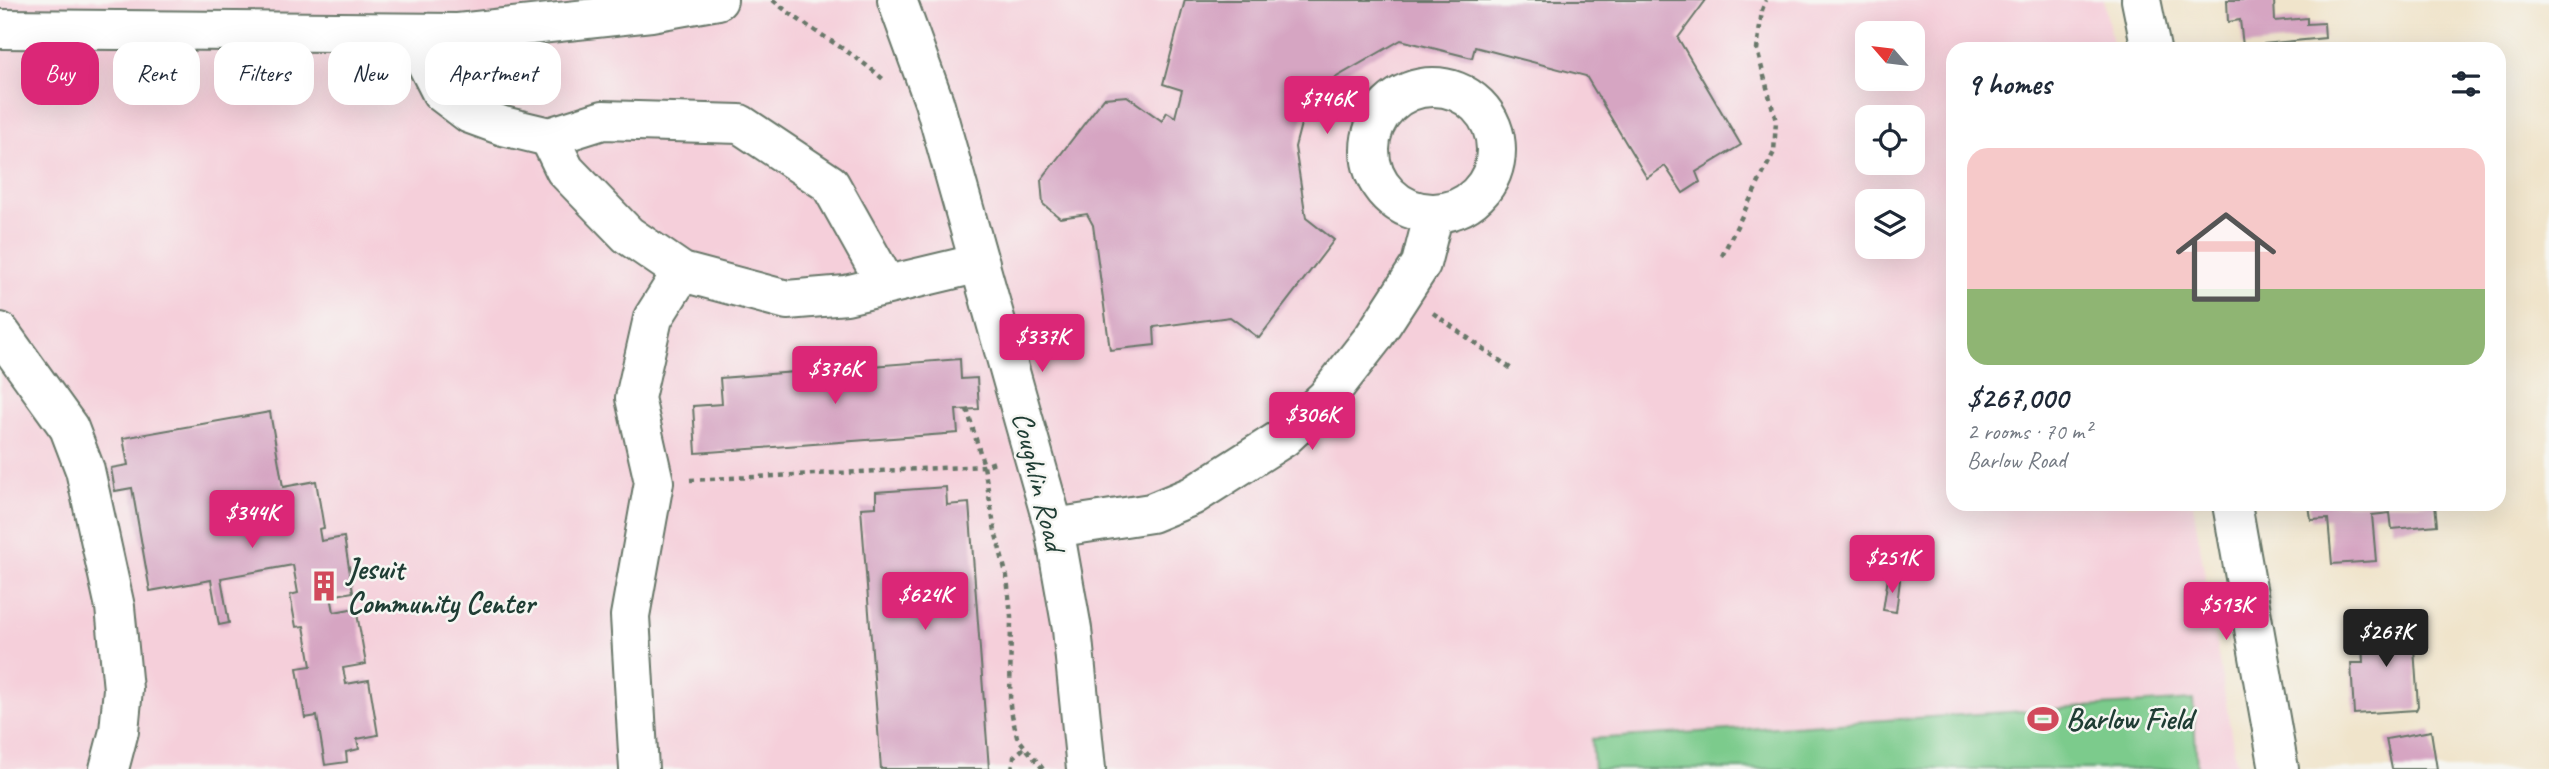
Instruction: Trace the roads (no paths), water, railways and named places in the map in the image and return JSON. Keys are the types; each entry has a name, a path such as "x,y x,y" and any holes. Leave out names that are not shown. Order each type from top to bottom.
{"street":[{"path":"0,29 464,33 651,12 718,0"},
{"name":"Coughlin Road","path":"897,0 934,102 1054,528 1072,629 1086,769"},
{"path":"2141,0 2150,42"},
{"path":"411,33 441,92 470,114 503,126 549,138 603,120 740,124 830,184 886,284"},
{"path":"549,138 565,170 628,236 681,272 787,300 846,295 980,263"},
{"path":"1054,528 1151,513 1192,496 1283,438 1326,398 1404,293 1421,264 1434,213"},
{"path":"639,769 630,616 654,482 635,398 653,318 681,272"},
{"path":"0,332 69,428 85,470 115,607 123,689 119,731 109,769"},
{"path":"2233,511 2279,769"}],"place":[{"name":"Jesuit Community Center","path":"324,586"},
{"name":"Barlow Field","path":"2043,719"}]}
